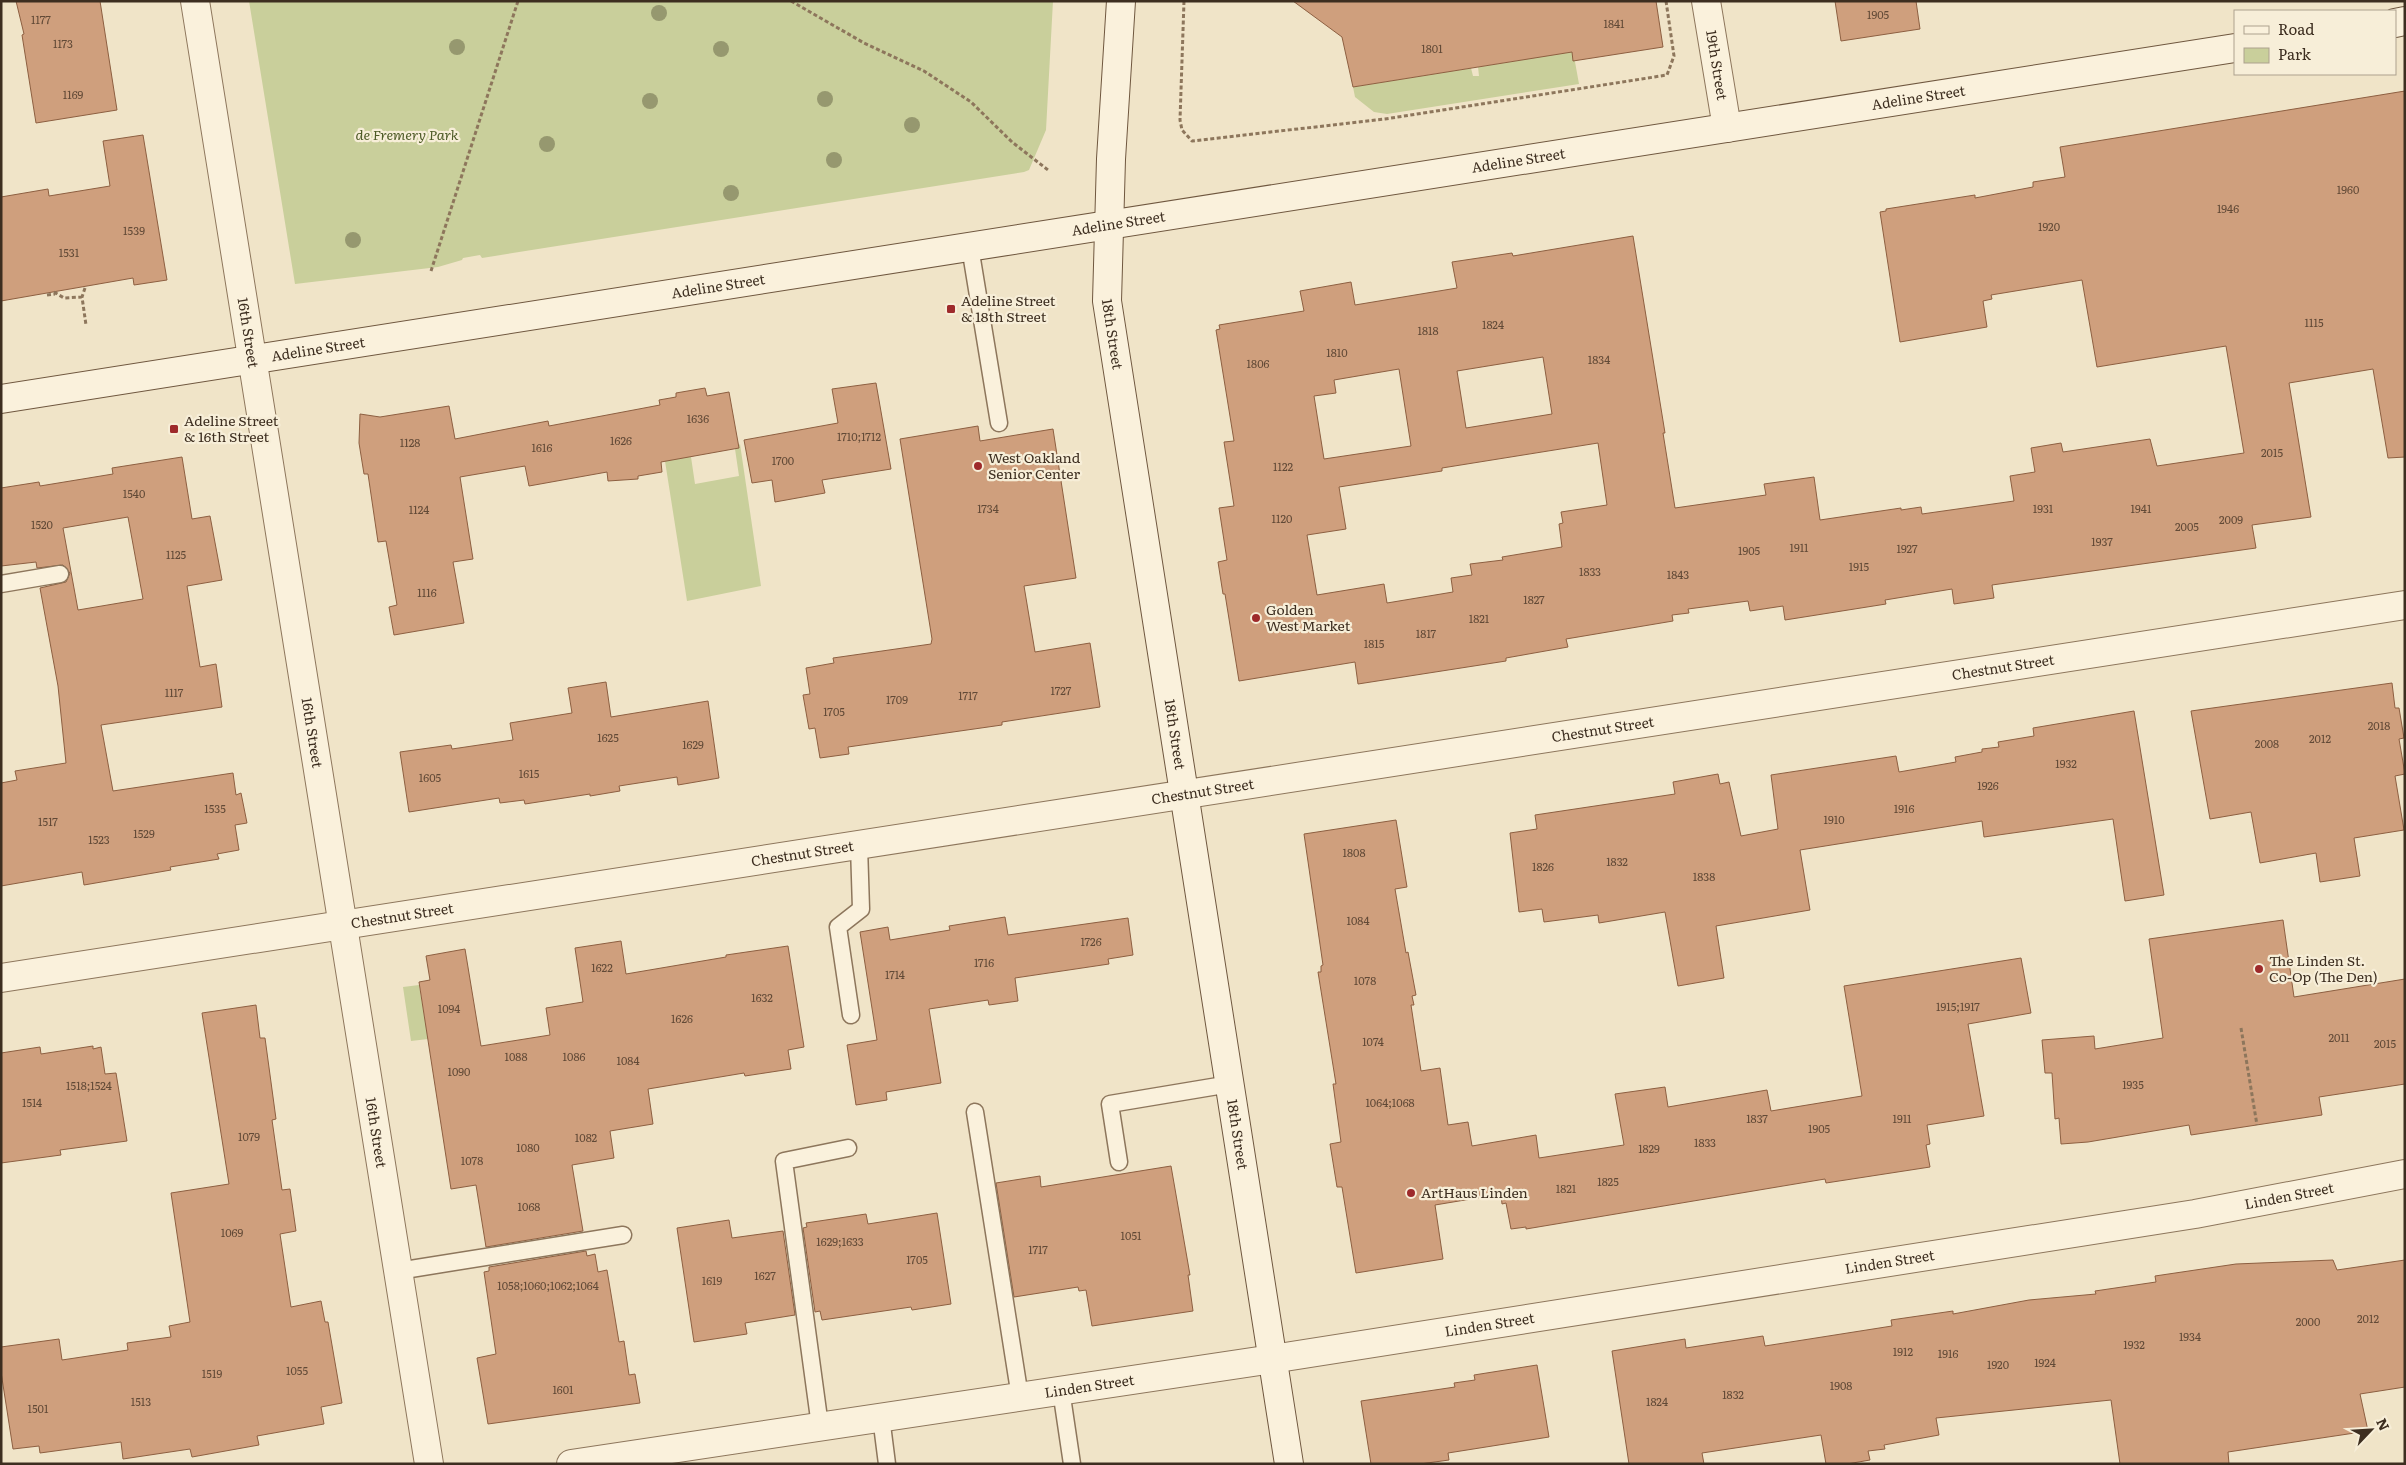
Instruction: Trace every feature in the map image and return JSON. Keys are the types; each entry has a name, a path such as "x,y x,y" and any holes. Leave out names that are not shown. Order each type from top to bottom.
{"street":[{"name":"16th Street","path":"195,1 429,1464"},
{"name":"18th Street","path":"1121,1 1107,301 1186,795 1289,1464"},
{"name":"19th Street","path":"1706,1 1726,128"},
{"name":"Adeline Street","path":"1,399 2234,48"},
{"name":"Chestnut Street","path":"1,978 2405,605"},
{"name":"Linden Street","path":"572,1464 1272,1359 2195,1214 2405,1174"}],"lane":[{"path":"970,247 999,423"},
{"path":"1,584 60,574"},
{"path":"851,1015 838,927 861,909 859,846"},
{"path":"1119,1162 1110,1104 1230,1084"},
{"path":"975,1112 1020,1397"},
{"path":"820,1426 784,1161 848,1148"},
{"path":"398,1271 623,1235"},
{"path":"1061,1390 1072,1464"},
{"path":"881,1417 887,1464"}],"path":[{"path":"431,270 518,1"},
{"path":"791,1 864,43 924,71 971,102 1012,142 1048,170"},
{"path":"1184,1 1180,120 1182,130 1192,141 1385,119 1667,75 1674,56 1666,1"},
{"path":"85,288 82,297 86,325"},
{"path":"47,295 55,293 64,298 82,297"},
{"path":"2241,1028 2257,1125"}],"green space":[{"name":"de Fremery Park","path":"249,1 1053,1 1046,130 1029,170 1024,172 482,258 480,255 463,258 462,260 438,267 295,284"},
{"path":"1564,1 1579,84 1387,114 1374,112 1355,97 1353,87 1471,68 1473,76 1479,76 1478,67 1521,60"},
{"path":"662,442 691,457 695,484 739,476 735,449 740,444 761,586 687,601"},
{"path":"419,985 428,1039 411,1041 403,987"}],"building":[{"path":"16,1 100,1 117,110 36,123 22,35 24,34"},
{"path":"1293,1 1656,1 1663,47 1573,61 1572,52 1353,87 1342,37"},
{"path":"1835,1 1916,1 1920,29 1841,41"},
{"path":"2405,91 2405,457 2388,458 2373,369 2289,383 2311,517 2252,525 2256,548 1992,585 1994,598 1954,604 1952,589 1885,600 1886,604 1785,620 1783,606 1750,611 1748,601 1688,609 1689,613 1672,615 1673,621 1566,639 1568,647 1506,658 1506,661 1358,684 1355,662 1239,681 1218,562 1227,560 1219,508 1234,506 1224,442 1234,441 1216,330 1220,329 1219,325 1304,311 1300,291 1351,282 1355,305 1457,288 1452,262 1512,253 1513,256 1633,236 1665,433 1663,433 1675,508 1766,495 1764,484 1814,477 1820,520 1901,508 1901,510 1921,507 1922,514 2014,501 2010,476 2035,472 2031,448 2061,443 2063,452 2150,439 2157,466 2244,453 2226,346 2097,367 2082,280 1991,295 1992,299 1983,301 1987,327 1900,342 1880,212 1886,211 1886,209 1975,195 1975,198 2033,187 2033,182 2065,177 2060,147","holes":["1543,357 1552,414 1466,428 1457,371","1399,369 1411,446 1324,459 1314,396 1336,393 1334,380","1598,443 1607,505 1561,512 1563,523 1559,524 1562,547 1502,557 1503,560 1470,564 1472,575 1451,578 1453,592 1387,603 1384,584 1317,595 1307,535 1346,529 1339,487 1442,471 1442,468"]},
{"path":"143,135 167,280 134,285 133,278 1,301 1,197 48,189 49,196 110,186 103,141"},
{"path":"876,383 891,469 822,480 825,493 775,502 772,480 752,483 744,440 838,423 832,389"},
{"path":"705,388 707,396 729,392 739,448 661,462 662,472 638,476 638,479 608,481 607,472 529,486 525,466 460,477 473,559 453,562 464,623 394,635 389,607 397,605 386,541 378,542 368,474 364,474 359,443 360,414 380,417 449,406 455,439 548,421 549,426 660,405 659,400 676,397 676,393"},
{"path":"978,426 980,441 1053,429 1076,578 1024,586 1035,652 1090,643 1100,707 1002,722 1002,725 848,747 849,754 820,758 815,728 809,729 803,695 810,694 806,668 834,663 833,658 931,644 932,639 900,439"},
{"path":"182,457 192,519 210,516 222,580 187,586 200,667 216,664 222,707 101,725 113,791 233,773 236,795 241,793 247,823 235,825 239,850 217,854 219,859 170,867 171,870 84,885 82,872 1,886 1,783 17,780 15,771 66,763 58,686 40,588 66,582 70,573 63,565 37,568 36,562 1,566 1,488 39,482 40,486 113,474 112,468","holes":["128,517 143,599 78,610 63,528"]},
{"path":"606,682 611,717 708,701 719,778 678,785 677,777 619,786 620,791 590,796 590,794 525,804 524,800 500,803 499,798 409,812 400,752 451,745 452,749 513,740 510,723 572,713 568,688"},
{"path":"2392,683 2395,708 2399,708 2404,738 2399,739 2405,774 2395,776 2404,830 2354,838 2360,876 2320,882 2316,853 2260,863 2251,812 2210,819 2191,711"},
{"path":"2134,711 2164,895 2125,901 2113,819 1984,837 1982,821 1800,850 1810,910 1716,926 1724,978 1678,986 1665,912 1599,923 1598,915 1544,922 1542,909 1519,912 1510,833 1537,829 1535,815 1675,794 1673,782 1718,774 1720,784 1729,782 1741,836 1778,829 1771,775 1896,756 1899,772 1956,762 1955,757 1982,752 1982,749 1999,747 1998,742 2034,736 2033,728"},
{"path":"1396,820 1407,887 1395,889 1406,953 1408,952 1416,995 1412,996 1414,1005 1411,1005 1421,1071 1440,1068 1448,1125 1468,1122 1472,1146 1536,1135 1539,1158 1624,1145 1615,1094 1665,1087 1668,1107 1767,1090 1771,1111 1862,1096 1844,986 2021,958 2031,1013 1968,1024 1984,1116 1927,1125 1930,1144 1926,1145 1930,1167 1826,1183 1825,1179 1526,1229 1526,1227 1511,1229 1506,1203 1502,1204 1501,1194 1435,1205 1443,1259 1356,1273 1342,1187 1337,1187 1330,1144 1341,1142 1333,1084 1336,1084 1318,972 1321,972 1321,966 1323,965 1304,834"},
{"path":"1005,917 1008,935 1128,918 1133,955 1108,959 1109,964 1015,978 1018,1001 989,1005 988,1000 929,1009 941,1083 886,1092 887,1100 856,1105 847,1045 877,1040 860,932 888,927 890,940 950,930 949,926"},
{"path":"2283,920 2294,997 2405,979 2405,1084 2319,1097 2322,1115 2191,1135 2189,1125 2088,1142 2061,1144 2059,1118 2055,1119 2052,1073 2045,1073 2042,1040 2094,1036 2095,1049 2163,1038 2149,939"},
{"path":"621,941 626,974 726,957 726,955 788,946 804,1047 788,1050 791,1069 745,1076 744,1073 648,1089 653,1124 610,1131 614,1158 572,1165 583,1231 486,1247 476,1185 451,1189 419,982 430,980 426,956 465,949 481,1046 550,1035 546,1008 583,1002 575,948"},
{"path":"256,1005 260,1038 265,1038 276,1119 272,1120 282,1190 290,1189 296,1231 280,1234 291,1307 321,1301 325,1322 328,1322 342,1403 321,1407 324,1424 257,1436 259,1445 192,1457 190,1449 123,1459 121,1442 40,1453 39,1446 13,1449 1,1372 1,1347 59,1339 62,1360 128,1350 127,1343 171,1337 169,1326 190,1322 171,1193 229,1184 202,1013"},
{"path":"93,1046 93,1049 101,1047 105,1074 116,1073 127,1141 60,1150 61,1155 1,1163 1,1053 40,1047 41,1054"},
{"path":"1171,1166 1190,1275 1188,1275 1193,1311 1092,1326 1086,1290 1079,1291 1078,1287 1014,1297 996,1183 1040,1176 1041,1187"},
{"path":"937,1213 951,1304 912,1310 911,1307 822,1320 820,1311 815,1312 803,1228 807,1227 806,1223 866,1214 868,1224"},
{"path":"729,1220 732,1238 783,1231 795,1315 745,1323 747,1334 694,1342 677,1228"},
{"path":"586,1251 587,1256 595,1254 598,1272 607,1270 619,1342 624,1341 629,1375 635,1374 640,1403 488,1424 477,1358 496,1354 484,1272 489,1271 489,1267"},
{"path":"2333,1260 2337,1270 2405,1260 2405,1387 2360,1394 2368,1431 2228,1452 2229,1464 2120,1464 2111,1400 1936,1418 1939,1435 1884,1445 1885,1449 1868,1451 1870,1460 1847,1464 1826,1464 1821,1435 1702,1453 1704,1464 1629,1464 1612,1351 1685,1339 1686,1348 1763,1336 1765,1346 1892,1326 1891,1320 1953,1311 1953,1314 2029,1300 2096,1294 2095,1291 2156,1282 2155,1276 2236,1264"},
{"path":"1537,1365 1549,1437 1448,1453 1449,1460 1420,1464 1371,1464 1361,1401 1455,1387 1454,1383 1475,1380 1474,1375"}],"place":[{"name":"Adeline Street & 18th Street","path":"951,309"},
{"name":"Adeline Street & 16th Street","path":"174,429"},
{"name":"West Oakland Senior Center","path":"978,466"},
{"name":"Golden West Market","path":"1256,618"},
{"name":"The Linden St. Co-Op (The Den)","path":"2259,969"},
{"name":"ArtHaus Linden","path":"1411,1193"}]}
